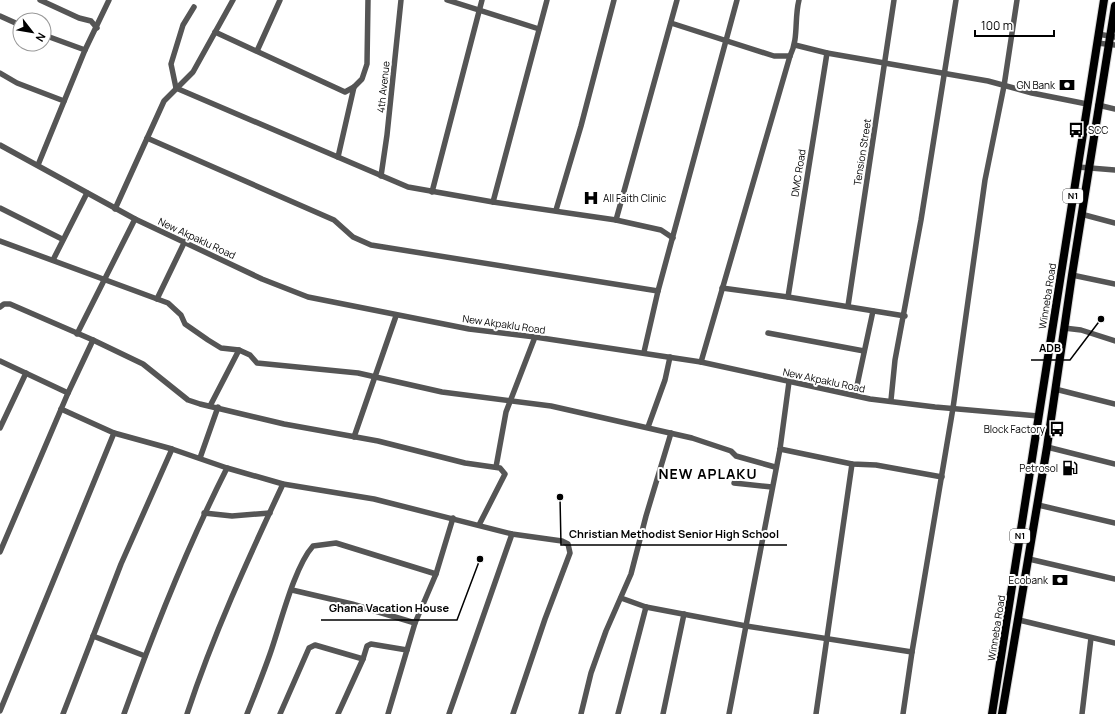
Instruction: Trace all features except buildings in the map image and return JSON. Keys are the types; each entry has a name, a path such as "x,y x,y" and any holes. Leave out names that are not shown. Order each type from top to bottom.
{"highway":[{"name":"Winneba Road","path":"992,714 1104,0"},
{"name":"Winneba Road","path":"1002,714 1038,505 1098,105 1107,58 1113,43 1115,6"}],"street":[{"path":"40,0 79,18 91,21 97,28"},
{"path":"38,165 85,50 97,28 109,0"},
{"path":"115,209 164,102 193,72 232,0"},
{"path":"257,51 280,0"},
{"path":"215,32 345,92 354,87 362,79 367,64 368,0"},
{"name":"4th Avenue","path":"381,176 387,135 401,0"},
{"path":"447,0 539,29"},
{"path":"432,192 482,0"},
{"path":"493,202 547,0"},
{"path":"556,210 581,126 614,0"},
{"path":"616,220 677,0"},
{"path":"644,352 658,291 737,0"},
{"path":"701,362 722,288 746,213 790,56 795,45 796,12 799,0"},
{"name":"Tension Street","path":"848,306 871,148 886,62 894,0"},
{"path":"891,400 895,360 905,316 956,0"},
{"path":"904,714 912,652 953,408 985,180 1004,86 1017,0"},
{"path":"176,88 171,64 183,25 194,7"},
{"path":"0,16 12,21"},
{"path":"671,23 774,56 790,56"},
{"path":"1098,34 1113,43"},
{"path":"52,38 85,50"},
{"path":"1097,43 1113,43"},
{"path":"795,45 886,62 1087,104"},
{"name":"DMC Road","path":"788,296 827,52"},
{"path":"0,73 17,83 64,101"},
{"path":"338,157 354,87"},
{"path":"176,88 408,187 493,202 556,210 616,220 661,230 673,238"},
{"path":"1098,105 1115,109"},
{"path":"147,138 334,220 353,237 371,245 658,291"},
{"name":"New Akpaklu Road","path":"0,145 135,219 262,279 308,296 396,316 489,332 644,352 701,362 870,399 1038,416"},
{"path":"1078,167 1115,170"},
{"path":"53,260 62,239 87,192"},
{"path":"0,208 62,239"},
{"path":"1081,214 1115,223"},
{"path":"77,334 135,219"},
{"path":"0,241 104,278 168,303 180,315 185,324 208,340 221,348 239,350 250,355 257,363 358,373 442,392 551,406 671,433 731,451 736,456 776,467"},
{"path":"157,299 184,241"},
{"path":"1072,275 1115,284"},
{"path":"722,288 788,296 905,316"},
{"path":"0,307 4,304 10,304 94,340 143,364 188,400 284,424 354,437 465,462 496,466 503,470 505,474 479,524"},
{"path":"855,395 873,310"},
{"path":"354,437 376,378 396,316"},
{"path":"1064,328 1081,330 1115,341"},
{"path":"768,333 864,351"},
{"path":"496,466 506,412 535,337"},
{"path":"0,552 68,393 94,340"},
{"path":"210,406 239,350"},
{"path":"648,427 670,357"},
{"path":"0,361 68,393"},
{"path":"0,428 26,372"},
{"path":"729,714 780,449 789,382"},
{"path":"1055,389 1115,404"},
{"path":"200,458 218,407"},
{"path":"61,409 114,433 172,449 227,468 283,484 374,498 479,524 512,534 562,541 568,544 571,549 544,619 513,714"},
{"path":"0,711 114,433"},
{"path":"582,714 592,673 606,631 631,574 646,516 671,433"},
{"path":"1047,447 1115,464"},
{"path":"63,714 121,564 172,449"},
{"path":"780,449 852,464 876,465 942,476"},
{"path":"816,714 852,464"},
{"path":"124,714 172,586 204,513 227,468"},
{"path":"734,483 750,486 772,487"},
{"path":"187,714 214,641 246,562 283,484"},
{"path":"1038,505 1115,523"},
{"path":"204,513 232,516 270,513"},
{"path":"388,714 415,623 436,574 453,518"},
{"path":"450,714 512,534"},
{"path":"246,714 270,655 292,590 313,546 336,543 436,574"},
{"path":"1029,559 1115,579"},
{"path":"292,590 352,604 415,623"},
{"path":"621,598 646,606 746,626 912,652"},
{"path":"618,714 646,606"},
{"path":"663,714 684,614"},
{"path":"1019,620 1115,643"},
{"path":"93,636 145,656"},
{"path":"1082,714 1091,638"},
{"path":"338,714 363,659 367,646 370,644 407,650"},
{"path":"280,714 309,648 312,646 319,645 363,659"}],"place":[{"name":"GN Bank","path":"1067,85"},
{"name":"SCC","path":"1076,130"},
{"name":"All Faith Clinic","path":"591,198"},
{"name":"ADB","path":"1101,319"},
{"name":"Block Factory","path":"1057,429"},
{"name":"Petrosol","path":"1070,468"},
{"name":"Christian Methodist Senior High School","path":"560,497"},
{"name":"Ghana Vacation House","path":"480,559"},
{"name":"Ecobank","path":"1060,580"}],"district":[{"name":"NEW APLAKU","path":"708,474"}]}
